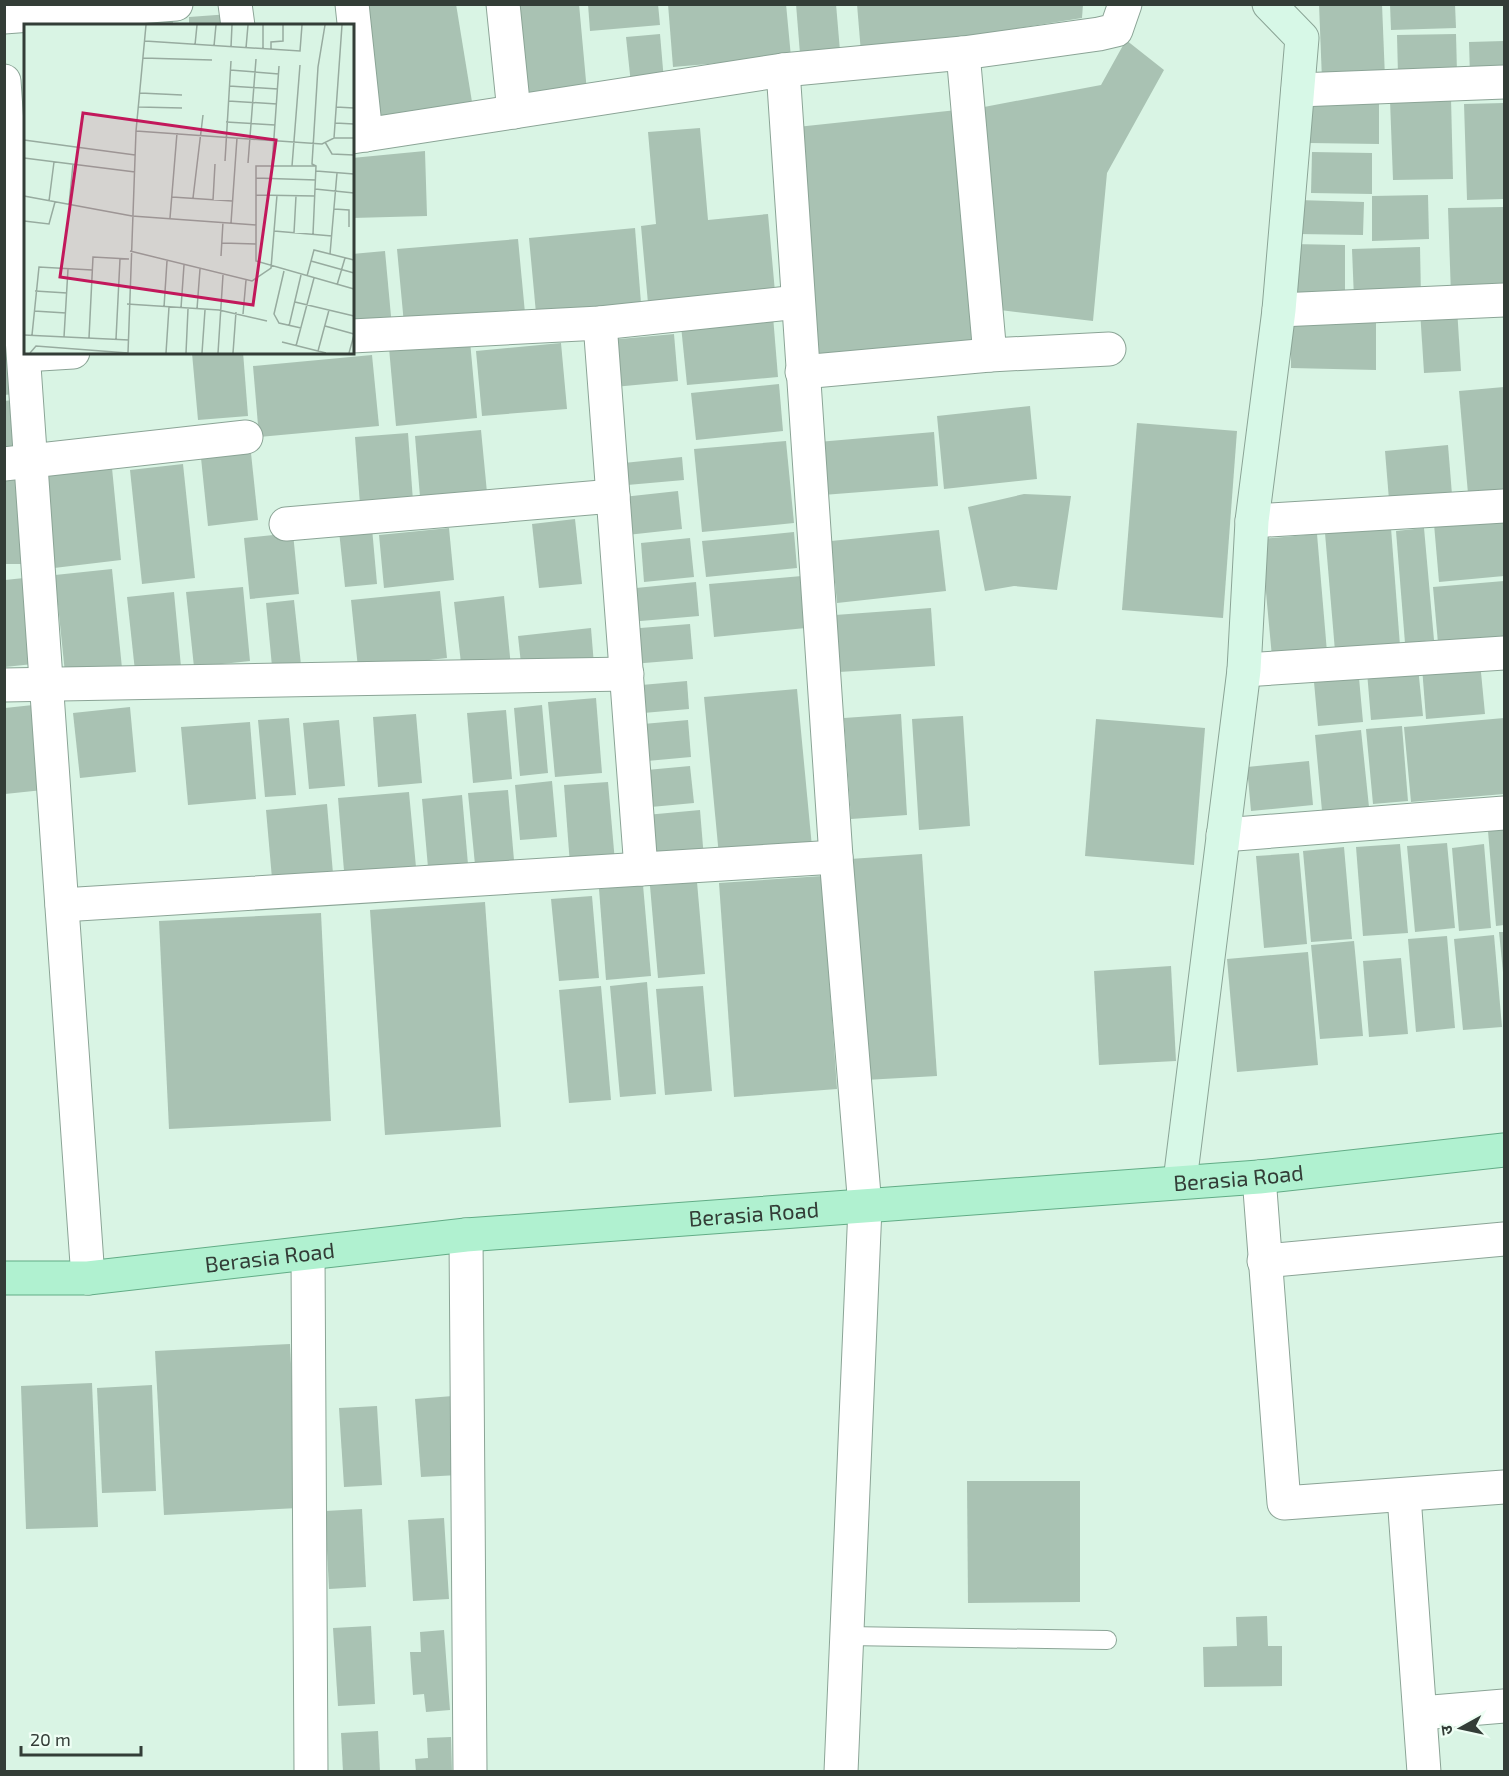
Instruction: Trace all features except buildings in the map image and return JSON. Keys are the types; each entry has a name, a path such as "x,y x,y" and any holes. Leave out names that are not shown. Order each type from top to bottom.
{"main road":[{"name":"Berasia Road","path":"4,1278 88,1278 308,1255 466,1235 1259,1177 1504,1150"}],"street":[{"path":"4,17 176,4"},
{"path":"236,4 238,24"},
{"path":"352,4 353,24"},
{"path":"503,4 514,112"},
{"path":"354,42 359,136 783,70 963,53 1116,30 1125,4"},
{"path":"1180,1181 1244,670 1252,520 1279,310 1302,39 1269,4"},
{"path":"963,53 990,355"},
{"path":"783,70 836,857 865,1207 841,1772"},
{"path":"4,81 24,355 18,463 47,684 88,1278"},
{"path":"1298,90 1504,82"},
{"path":"1279,310 1504,300"},
{"path":"354,336 600,323 798,302"},
{"path":"600,323 641,869"},
{"path":"802,372 990,355 1109,349"},
{"path":"24,355 40,354"},
{"path":"18,463 246,437"},
{"path":"286,524 613,496"},
{"path":"1252,520 1504,506"},
{"path":"1244,670 1504,653"},
{"path":"4,685 627,674"},
{"path":"1223,835 1504,813"},
{"path":"62,905 836,857"},
{"path":"1259,1177 1284,1503 1504,1487"},
{"path":"466,1235 470,1772"},
{"path":"1264,1261 1504,1239"},
{"path":"308,1255 311,1772"},
{"path":"1404,1496 1424,1772"},
{"path":"1421,1713 1504,1706"}],"lane":[{"path":"847,1636 1107,1640"}]}
